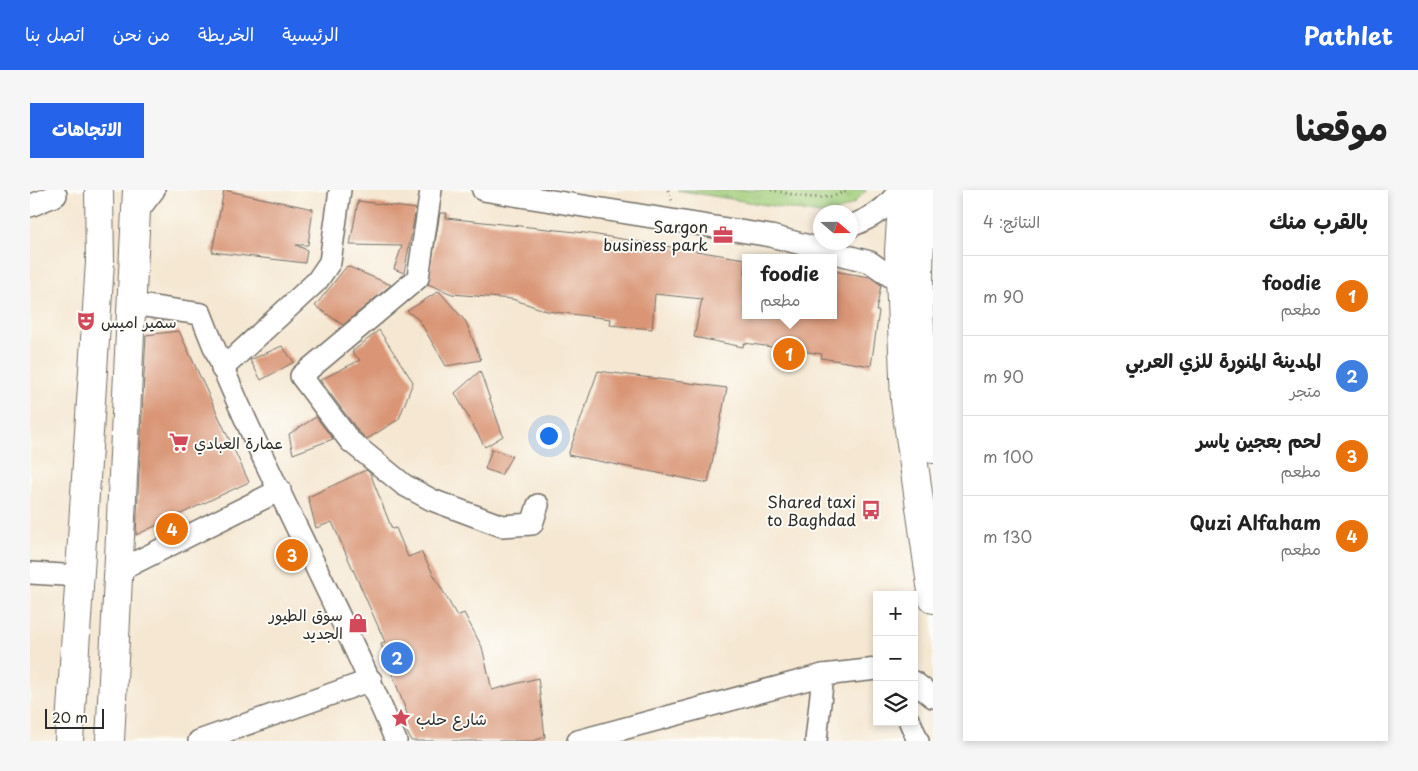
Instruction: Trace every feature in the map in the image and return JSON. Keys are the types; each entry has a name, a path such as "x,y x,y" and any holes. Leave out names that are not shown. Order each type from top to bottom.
{"main road":[{"path":"69,741 100,262 99,190"},
{"path":"903,190 900,219 900,283 906,401 912,457 933,599"},
{"path":"923,190 921,218 921,314 924,369 933,441"},
{"path":"110,741 137,201"}],"street":[{"path":"137,201 154,190"},
{"path":"222,369 317,281 330,262 340,190"},
{"path":"431,190 418,278 301,376 350,441 404,485 432,500 502,526 532,524 538,505"},
{"path":"483,190 770,236 870,262 900,283"},
{"path":"858,222 878,213 892,202 899,190"},
{"path":"931,190 933,196"},
{"path":"30,206 56,195"},
{"path":"770,236 813,234"},
{"path":"132,304 201,314 222,369 371,680 396,741"},
{"path":"120,570 280,490"},
{"path":"30,573 80,576"},
{"path":"578,741 823,675 873,672"},
{"path":"816,741 823,675"},
{"path":"199,741 371,680"},
{"path":"918,685 933,697"},
{"path":"912,726 918,741"}],"path":[{"path":"771,190 808,197 829,197 846,190"}],"green space":[{"path":"677,190 867,190 850,205 813,205 813,213"}],"building":[{"path":"224,190 313,209 308,245 296,245 307,250 305,263 212,252"},
{"path":"358,201 416,209 404,273 394,269 402,246 350,245"},
{"path":"440,213 447,213 446,218 585,233 742,259 742,319 837,319 837,272 870,277 881,285 876,311 879,311 871,366 821,358 822,354 744,343 743,347 694,337 702,299 655,294 652,329 610,325 611,319 547,311 512,299 452,294 428,284"},
{"path":"347,266 391,285 343,325 315,306"},
{"path":"439,291 466,322 481,360 446,366 419,320 407,311"},
{"path":"379,330 413,382 399,419 367,439 359,432 320,380 360,360 352,352"},
{"path":"179,331 249,482 136,535 146,335"},
{"path":"282,346 294,362 261,380 250,360"},
{"path":"480,371 503,436 485,447 455,393"},
{"path":"598,371 727,388 708,483 568,455"},
{"path":"316,417 333,439 293,454 289,434"},
{"path":"492,449 512,456 501,475 485,469"},
{"path":"366,470 370,473 392,529 396,528 408,557 421,552 457,616 464,613 482,647 492,690 538,678 545,737 533,741 411,741 401,718 408,716 381,644 385,642 332,522 316,528 308,497"}],"place":[{"name":"Sargon business park","path":"723,235"},
{"name":"سمير اميس","path":"86,321"},
{"name":"foodie","path":"789,354"},
{"name":"عمارة العبادي","path":"179,442"},
{"name":"Shared taxi to Baghdad","path":"871,510"},
{"name":"Quzi Alfaham","path":"172,529"},
{"name":"لحم بعجين ياسر","path":"292,555"},
{"name":"سوق الطيور الجديد","path":"358,623"},
{"name":"المدينة المنورة للزي العربي","path":"397,658"},
{"name":"شارع حلب","path":"401,718"}]}
